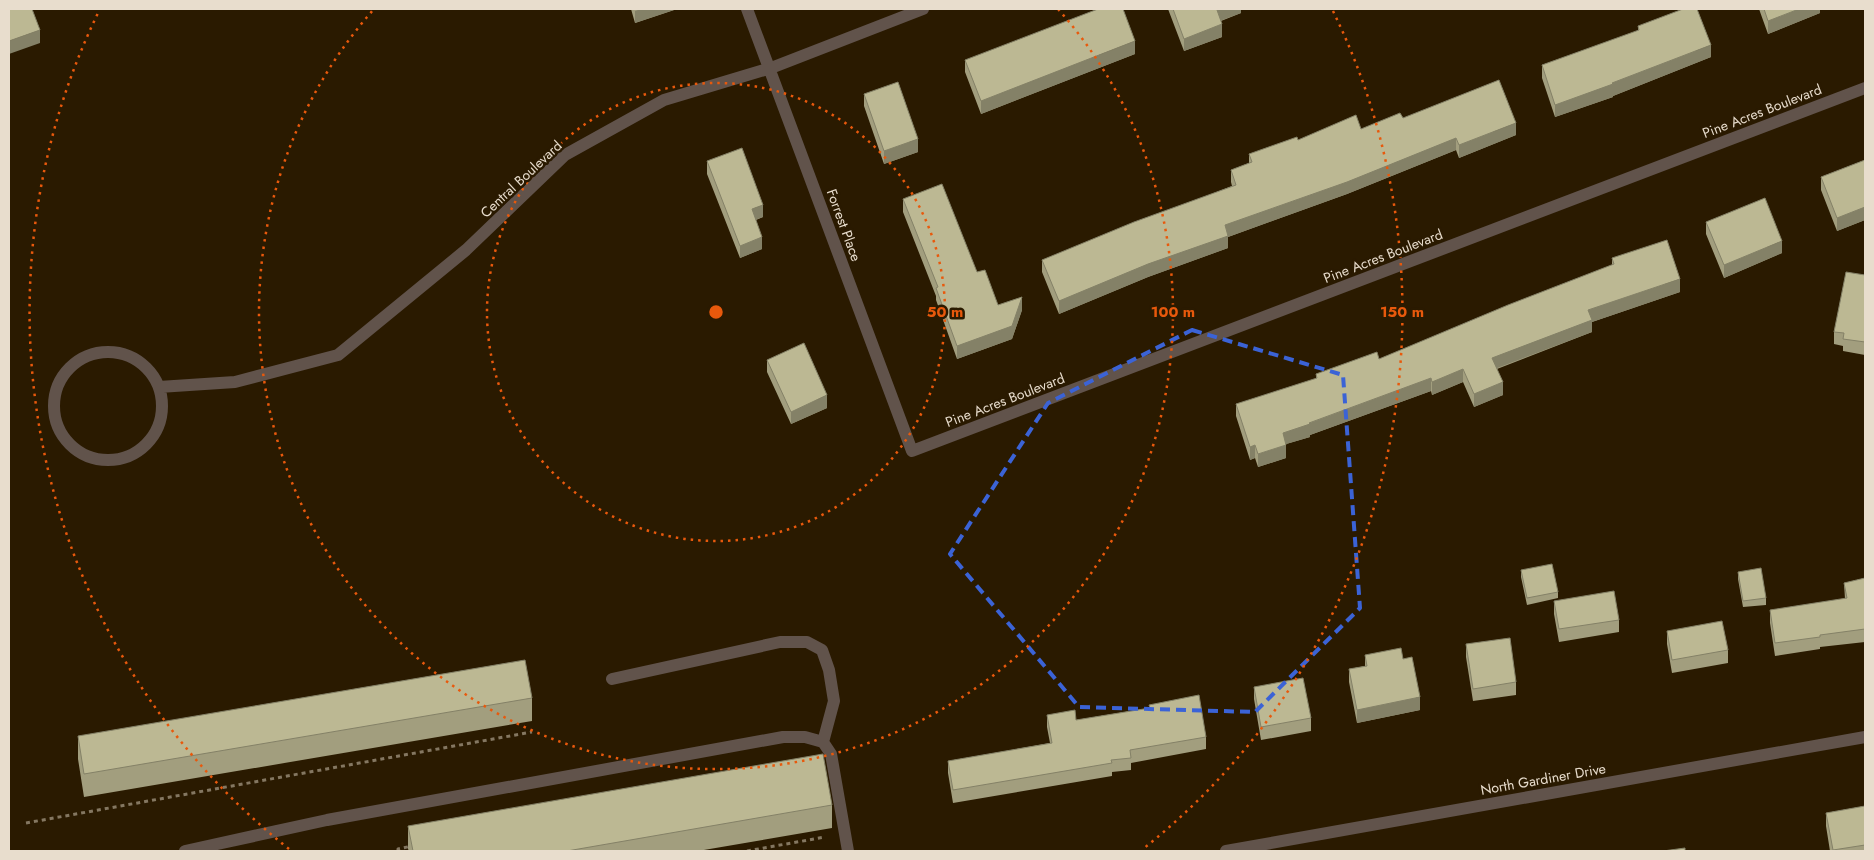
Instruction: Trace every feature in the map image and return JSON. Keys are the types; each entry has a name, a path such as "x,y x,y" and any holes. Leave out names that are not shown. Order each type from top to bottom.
{"street":[{"name":"Forrest Place","path":"747,9 771,68 912,451"},
{"name":"Central Boulevard","path":"159,387 235,382 338,355 466,250 565,155 664,100 771,68 923,9"},
{"name":"Pine Acres Boulevard","path":"912,451 1865,88"},
{"path":"100,352 124,354 145,366 159,387 162,411 154,434 138,452 115,460 91,458 70,445 56,425 53,401 61,378 78,360 100,352"},
{"path":"612,679 780,642 807,642 822,650 829,670 834,701 823,742"},
{"path":"185,851 337,819 783,737 805,737 823,742 831,754 848,851"},
{"name":"North Gardiner Drive","path":"1226,851 1865,737"}],"path":[{"path":"26,823 532,732"},
{"path":"747,851 845,834"},
{"path":"398,851 398,849 417,846"}],"highlighted area":[{"path":"1192,330 1343,375 1360,608 1255,712 1079,707 950,554 1048,403"}],"building":[{"path":"9,9 32,9 40,30 9,41"},
{"path":"1098,9 1123,9 1135,41 981,101 965,60"},
{"path":"1173,9 1219,9 1217,10 1222,24 1184,39"},
{"path":"1683,9 1697,9 1711,45 1555,105 1542,65 1639,30 1638,26"},
{"path":"1764,9 1799,9 1768,21"},
{"path":"1499,80 1516,123 1459,145 1456,138 1347,182 1225,225 1228,236 1148,264 1059,301 1042,260 1134,222 1236,185 1231,170 1252,162 1249,154 1297,137 1298,140 1356,115 1361,129 1400,113 1403,118"},
{"path":"898,82 918,139 884,151 864,94"},
{"path":"742,148 763,205 752,209 762,237 740,246 707,161"},
{"path":"1865,160 1865,207 1837,218 1821,177"},
{"path":"942,184 977,272 985,270 998,305 1022,297 1012,326 957,346 936,288 938,287 903,199"},
{"path":"1765,198 1782,241 1724,265 1706,222"},
{"path":"1667,240 1680,279 1588,310 1592,320 1492,358 1503,382 1474,394 1463,369 1432,382 1431,378 1283,433 1286,445 1258,454 1255,445 1250,447 1236,404 1317,378 1316,374 1377,352 1379,359 1508,305 1614,264 1612,258"},
{"path":"1846,272 1865,275 1865,342 1843,339 1844,333 1834,332"},
{"path":"804,343 827,395 791,412 767,360"},
{"path":"1552,564 1558,592 1527,598 1521,570"},
{"path":"1761,568 1766,598 1743,601 1738,572"},
{"path":"1865,578 1865,629 1775,643 1770,610 1847,598 1844,583"},
{"path":"1614,591 1619,620 1559,629 1554,601"},
{"path":"1722,621 1728,650 1672,660 1667,631"},
{"path":"1510,638 1516,682 1473,689 1466,644"},
{"path":"1401,648 1403,659 1412,657 1420,697 1357,710 1349,669 1367,666 1365,655"},
{"path":"525,660 532,698 84,774 78,736"},
{"path":"1303,678 1311,718 1261,727 1254,687"},
{"path":"1199,695 1206,737 1130,750 1131,758 1111,760 1112,763 953,790 948,761 1052,743 1047,715 1075,710 1076,720 1150,708 1149,705"},
{"path":"823,754 832,805 567,851 413,851 408,826"},
{"path":"1865,806 1865,845 1833,850 1826,813"},
{"path":"1685,848 1685,851 1663,851"}]}
